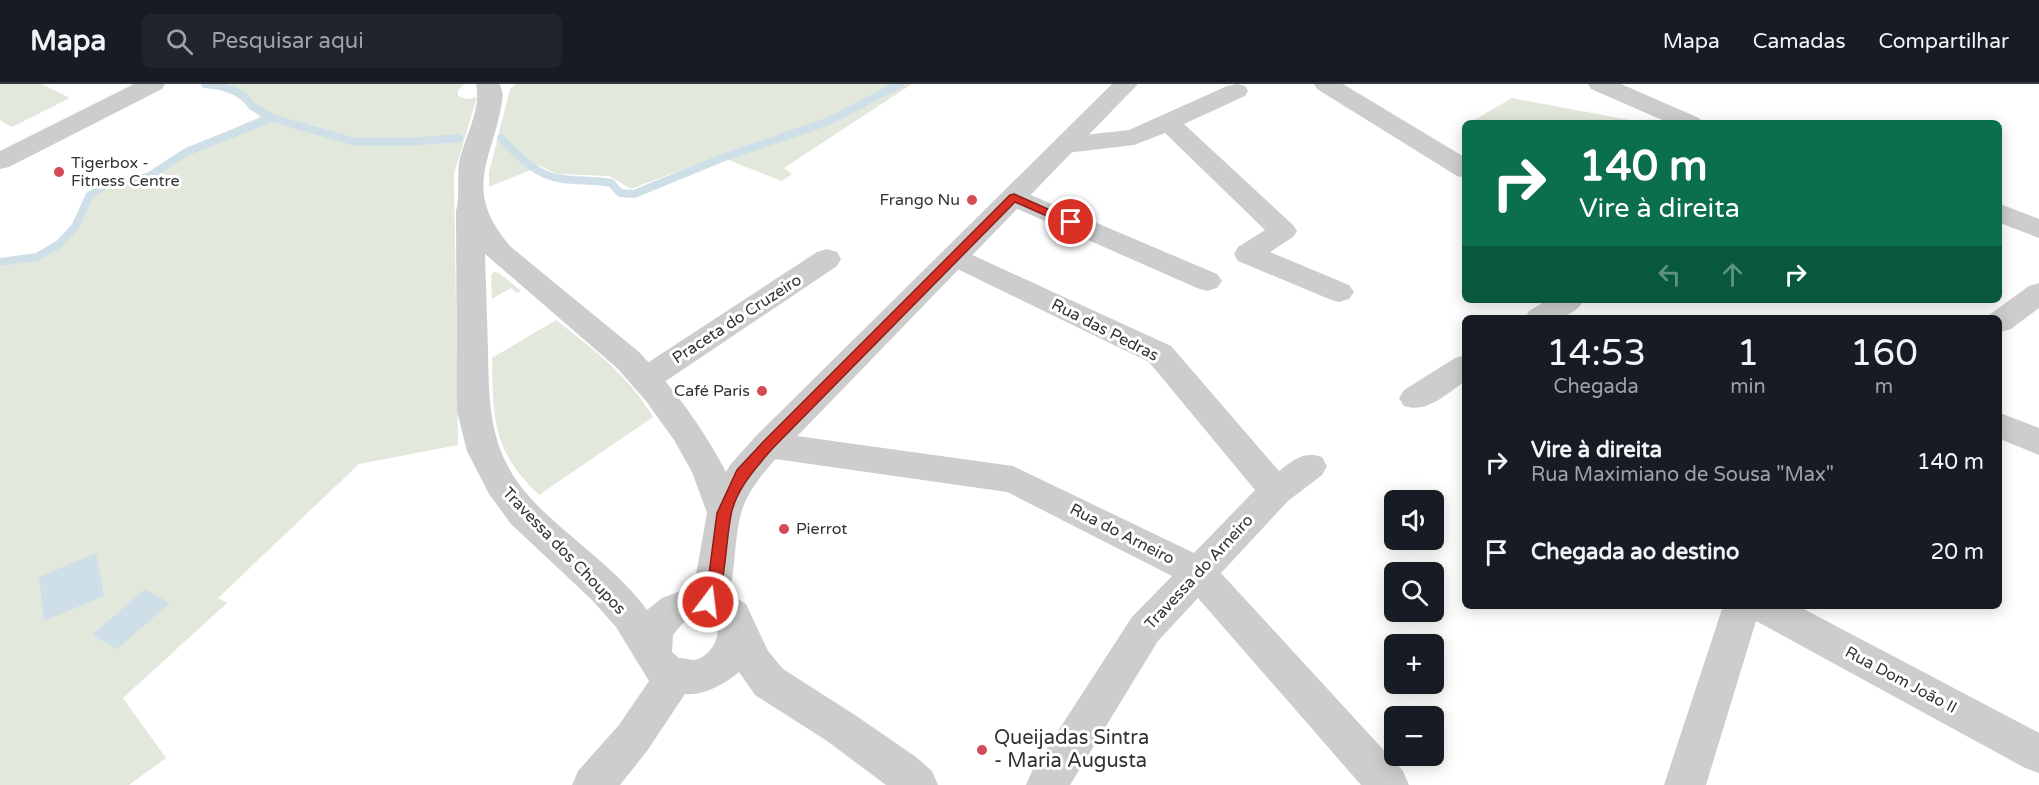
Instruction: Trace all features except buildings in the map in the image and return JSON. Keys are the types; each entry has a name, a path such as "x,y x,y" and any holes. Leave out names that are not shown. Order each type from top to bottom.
{"street":[{"path":"0,161 153,84"},
{"name":"Travessa dos Choupos","path":"488,84 491,95 471,164 473,411 476,429 488,465 510,499 617,604 663,661"},
{"path":"708,602 716,574 724,513 742,474 768,445 1126,84"},
{"path":"1326,84 1462,168"},
{"path":"1607,85 1683,120"},
{"path":"1066,145 1123,140 1168,122 1236,86"},
{"path":"1168,122 1283,231 1248,254 1340,292"},
{"path":"1014,197 1207,281"},
{"path":"470,200 483,234 501,254 628,360 646,379 706,465 718,489 724,513"},
{"path":"2002,214 2039,229"},
{"name":"Rua das Pedras","path":"955,256 1160,354 1276,491"},
{"name":"Praceta do Cruzeiro","path":"646,379 827,259"},
{"path":"2002,321 2039,293"},
{"path":"1545,315 1564,303"},
{"path":"1415,398 1462,369"},
{"path":"2002,426 2039,442"},
{"name":"Rua do Arneiro","path":"768,445 1013,479 1198,572 1388,785"},
{"name":"Travessa do Arneiro","path":"1047,785 1145,628 1276,491 1310,466"},
{"path":"593,785 633,738 663,661 656,629 668,613 681,606 708,602 729,610 735,618 754,663 769,682 841,728 917,785"},
{"path":"1685,785 1741,609"},
{"name":"Rua Dom João II","path":"1769,609 2039,754"},
{"path":"663,661 698,675 720,665 731,655 737,642 738,628"}],"shaded area":[{"path":"0,84 42,84 70,98 12,127 0,120"},
{"path":"230,84 465,84 458,90 458,96 466,99 477,97 454,174 458,445 359,464 218,598 227,603 123,698 166,758 129,785 0,785 0,259 30,256 51,246 70,228 87,193 100,184 139,176 162,166 193,146 260,117 238,98 223,89"},
{"path":"516,84 912,84 784,168 792,174 782,181 718,156 631,189 609,176 557,174 540,166 489,187 489,172 510,89"},
{"path":"1512,98 1629,120 1474,120"},
{"path":"494,272 499,273 521,291 517,293 511,288 492,299 491,275"},
{"path":"556,320 597,353 633,388 653,417 539,495 512,463 498,432 493,399 492,358"},
{"path":"96,553 104,596 44,621 39,577"},
{"path":"145,589 170,603 117,649 92,635"}],"waterway":[{"path":"205,84 221,86 242,94 252,106 272,118"},
{"path":"501,138 521,159 544,174 563,179 611,183 620,193 634,194 722,158 827,122 900,84"},
{"path":"0,262 37,257 59,244 76,226 89,196 102,187 148,177 186,152 272,118"},
{"path":"272,118 355,142 408,142 459,138"}],"place":[{"name":"Tigerbox - Fitness Centre","path":"59,172"},
{"name":"Frango Nu","path":"972,200"},
{"name":"Café Paris","path":"762,391"},
{"name":"Pierrot","path":"784,529"},
{"name":"Queijadas Sintra - Maria Augusta","path":"982,750"}],"route":[{"path":"708,602 716,574 724,513 742,474 768,445 1014,197 1071,222"}]}
